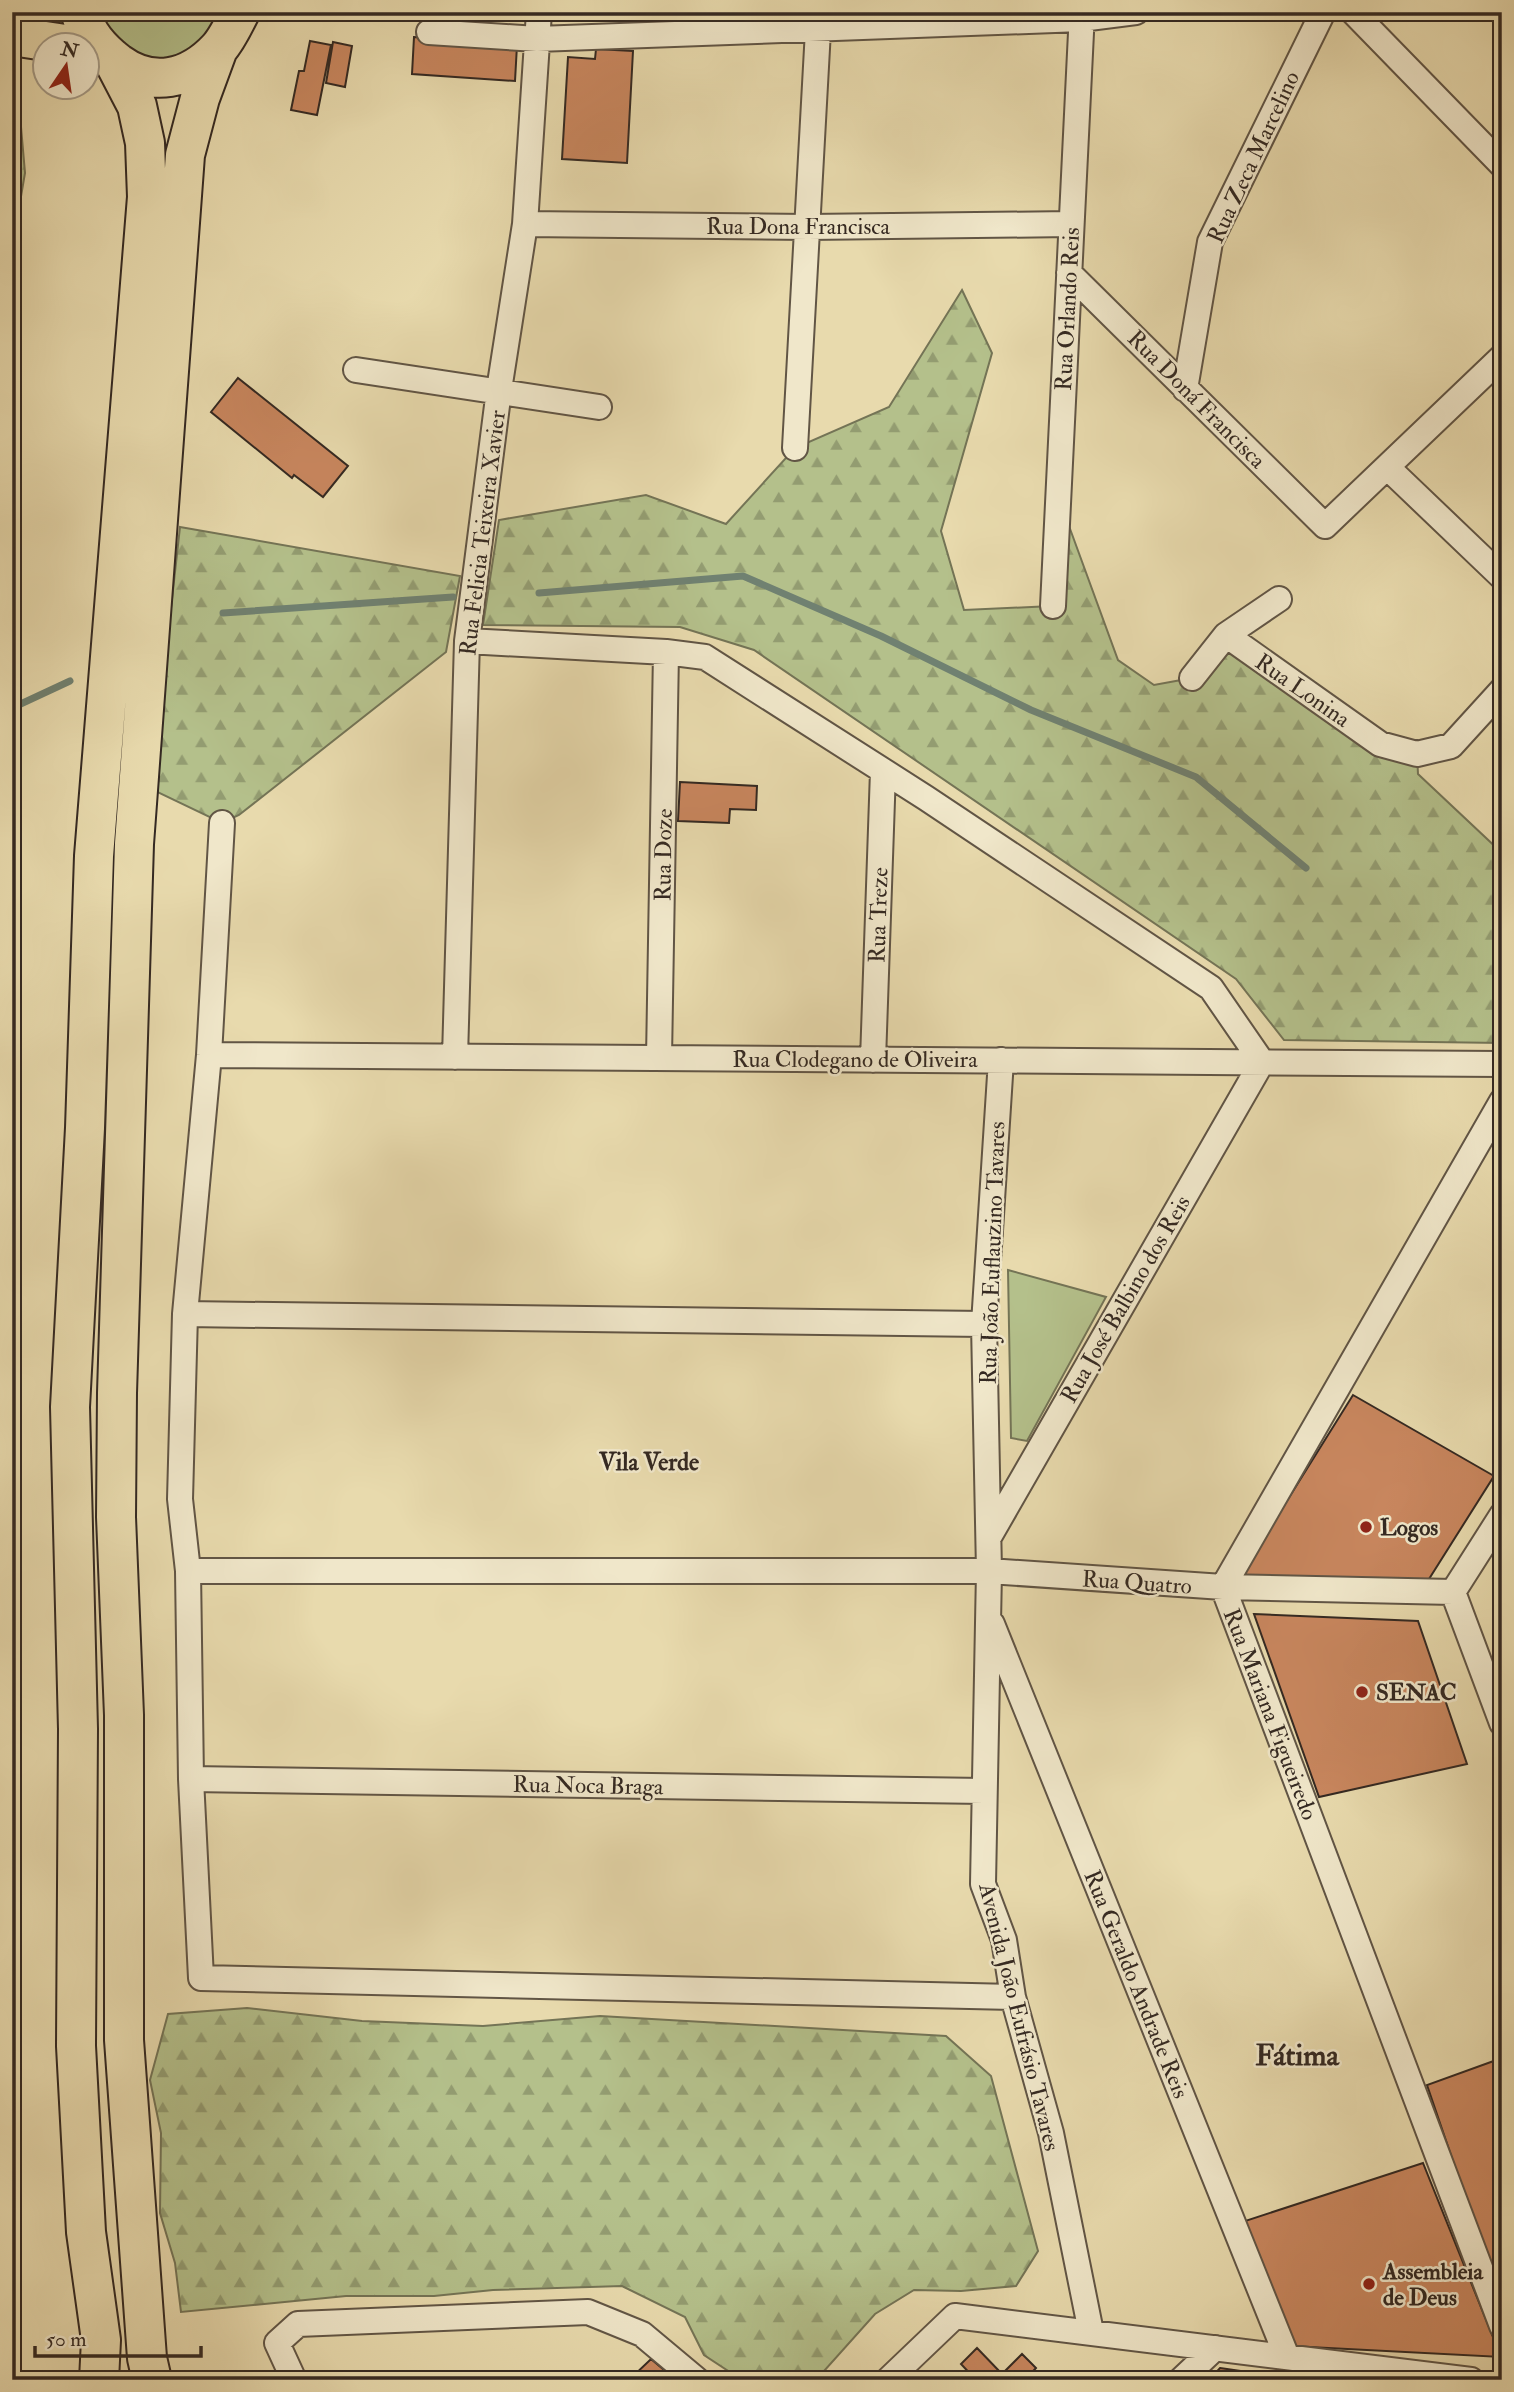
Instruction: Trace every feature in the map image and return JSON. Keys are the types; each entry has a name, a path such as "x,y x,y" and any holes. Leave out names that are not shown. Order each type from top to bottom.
{"highway":[{"path":"152,2380 147,2358 124,2040 124,1715 116,1517 117,1393 134,844 185,155 200,99 218,49 240,12"},
{"path":"12,36 32,39"},
{"path":"102,44 134,74 160,80 181,76 218,49"},
{"path":"99,2380 101,2340 86,2232 76,2046 78,1729 71,1406 85,1128 94,856 147,197 145,143 137,106 102,48"},
{"path":"79,2380 86,2232"}],"street":[{"name":"Rua Felicia Teixeira Xavier","path":"455,1057 467,641 499,390 525,224 539,12"},
{"path":"429,32 537,38 819,20 1082,16 1136,12"},
{"name":"Rua Zeca Marcelino","path":"1185,389 1210,242 1323,12"},
{"path":"1353,12 1502,165"},
{"name":"Rua Orlando Reis","path":"1053,606 1082,16"},
{"path":"795,448 819,20"},
{"name":"Rua Dona Francisca","path":"525,224 808,227 1071,224"},
{"name":"Rua Doná Francisca","path":"1069,273 1325,526 1387,467"},
{"path":"1502,357 1387,467 1502,577"},
{"path":"356,370 598,407"},
{"path":"1192,678 1226,635 1279,599"},
{"name":"Rua Lonina","path":"1226,635 1380,744 1417,754 1451,746 1499,699"},
{"path":"467,641 666,652 705,657 1211,988 1262,1062"},
{"name":"Rua Doze","path":"659,1058 666,652"},
{"name":"Rua Treze","path":"873,1060 883,771"},
{"path":"222,823 209,1055 185,1314 180,1499 188,1571 191,1779 201,1978 1013,1997"},
{"name":"Rua Clodegano de Oliveira","path":"209,1055 1502,1064"},
{"name":"Rua João Euflauzino Tavares","path":"989,1571 984,1324 1001,1060"},
{"name":"Rua José Balbino dos Reis","path":"989,1537 1262,1062"},
{"name":"Rua Mariana Figueiredo","path":"1502,1101 1223,1587 1502,2326"},
{"path":"185,1314 984,1324"},
{"path":"1502,1515 1453,1592 1502,1723"},
{"name":"Rua Quatro","path":"188,1571 989,1571 1223,1587 1453,1592"},
{"name":"Avenida João Eufrásio Tavares","path":"989,1571 983,1884 1004,1940 1013,1997 1051,2133 1091,2332"},
{"name":"Rua Geraldo Andrade Reis","path":"987,1612 1287,2357"},
{"name":"Rua Noca Braga","path":"191,1779 984,1791"},
{"path":"292,2379 277,2343 298,2324 588,2312 642,2334 697,2380"},
{"path":"888,2380 956,2316 1471,2380"},
{"path":"1181,2380 1215,2348"}],"green space":[{"path":"99,12 218,12 198,52 170,67 111,46"},
{"path":"12,101 19,104 25,173 18,214 17,272 12,302"},
{"path":"962,290 992,353 941,531 964,610 1052,606 1069,526 1118,660 1154,685 1192,678 1226,635 1417,754 1418,774 1502,853 1502,1043 1284,1040 1236,979 754,650 680,627 483,625 499,520 646,495 726,524 795,448 889,407"},
{"path":"180,527 460,576 446,652 239,815 222,823 151,789"},
{"path":"1008,1270 1106,1297 1027,1441 1011,1438"},
{"path":"247,2008 362,2021 483,2026 600,2016 946,2036 991,2076 1038,2251 1016,2286 961,2291 914,2290 875,2314 816,2380 742,2380 704,2355 685,2317 622,2286 493,2290 434,2296 346,2296 181,2312 175,2263 160,2213 161,2133 150,2080 168,2014"}],"building":[{"path":"414,37 517,45 515,81 412,74"},
{"path":"310,41 331,45 317,115 291,110 299,71 304,71"},
{"path":"333,42 352,46 345,87 326,83"},
{"path":"596,49 633,51 627,163 562,159 568,57 595,59"},
{"path":"238,378 348,466 323,497 294,475 292,478 211,412"},
{"path":"680,782 757,786 756,810 730,809 729,823 678,821"},
{"name":"Logos","path":"1353,1395 1494,1476 1429,1579 1238,1579"},
{"name":"SENAC","path":"1254,1614 1418,1621 1467,1764 1319,1797"},
{"path":"1502,2058 1502,2305 1427,2085"},
{"name":"Assembleia de Deus","path":"1423,2163 1501,2357 1290,2346 1242,2222"},
{"path":"977,2348 1002,2374 1022,2354 1036,2368 1025,2380 976,2380 961,2364"},
{"path":"651,2359 676,2380 629,2380"},
{"path":"1220,2368 1304,2380 1209,2380"}],"waterway":[{"path":"539,593 743,576 881,636 1031,710 1196,777 1306,868"},
{"path":"223,613 453,597"},
{"path":"12,708 70,681"}],"place":[{"name":"Logos","path":"1366,1527"},
{"name":"SENAC","path":"1362,1692"},
{"name":"Assembleia de Deus","path":"1369,2284"}],"district":[{"name":"Vila Verde","path":"649,1462"},
{"name":"Fátima","path":"1297,2055"}]}
